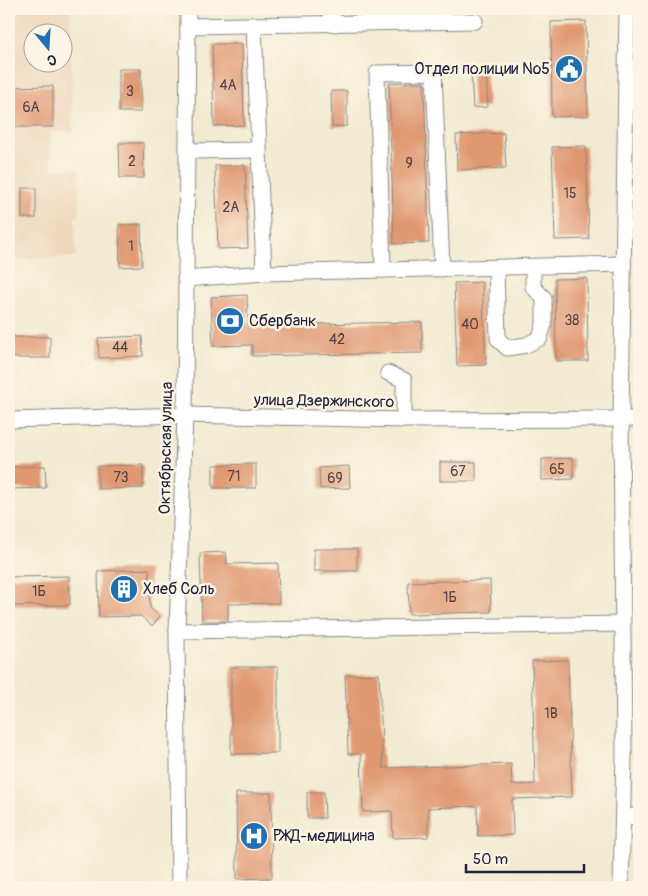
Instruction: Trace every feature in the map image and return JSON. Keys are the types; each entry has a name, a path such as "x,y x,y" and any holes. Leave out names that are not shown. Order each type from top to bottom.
{"street":[{"name":"Октябрьская улица","path":"179,887 177,631 186,416 185,279 188,151 188,9"},
{"path":"328,9 336,24"},
{"path":"621,887 623,624 621,419 627,9"},
{"path":"188,26 475,22"},
{"path":"254,25 264,273"},
{"path":"382,270 377,73 434,72 442,269"},
{"path":"188,151 259,150"},
{"path":"185,279 264,273 623,264"},
{"path":"496,268 498,339 507,348 526,345 540,338 544,324 544,298 533,287 533,266"},
{"path":"388,373 404,380 404,420"},
{"name":"улица Дзержинского","path":"9,420 186,416 404,420 639,419"},
{"path":"177,631 623,624"},
{"path":"623,817 639,816"}],"shaded area":[{"path":"9,9 70,9 70,22 22,22 22,72 72,72 73,131 50,131 51,169 79,169 79,216 75,216 76,257 9,259"}],"building":[{"name":"Отдел полиции №5","path":"586,21 588,116 552,117 551,22"},
{"path":"212,44 242,44 244,125 214,126"},
{"path":"119,69 141,69 141,112 119,112"},
{"path":"486,72 488,107 473,108 471,73"},
{"path":"424,82 429,243 394,244 389,83"},
{"path":"53,86 53,127 9,127 9,87"},
{"path":"331,91 347,91 347,126 332,127"},
{"path":"504,133 506,168 457,170 456,135"},
{"path":"119,143 143,143 144,178 120,178"},
{"path":"586,146 589,239 555,240 552,147"},
{"path":"245,165 248,248 218,249 215,166"},
{"path":"22,188 36,188 36,218 22,218"},
{"path":"141,224 142,266 120,267 119,225"},
{"path":"587,278 588,361 556,361 555,279"},
{"path":"482,282 486,365 457,366 454,283"},
{"path":"247,295 248,325 422,322 422,353 252,356 252,345 213,346 211,297"},
{"path":"142,336 143,356 99,358 98,338"},
{"path":"9,337 50,337 50,358 9,358"},
{"path":"573,458 573,479 542,480 542,459"},
{"path":"440,462 476,462 476,481 440,481"},
{"path":"256,464 256,488 213,488 213,465"},
{"path":"143,465 143,488 98,489 98,466"},
{"path":"45,466 46,488 9,489 9,467"},
{"path":"349,466 350,488 320,489 319,468"},
{"path":"314,549 357,549 357,571 314,571"},
{"path":"226,552 227,564 278,563 279,603 228,604 228,621 202,621 200,553"},
{"name":"Хлеб Соль","path":"149,569 150,608 160,617 152,626 141,616 99,617 98,571"},
{"path":"69,576 70,605 9,606 9,577"},
{"path":"490,580 491,612 409,614 408,582"},
{"path":"568,660 572,797 512,799 513,835 478,836 477,806 428,808 428,837 393,838 392,811 363,812 361,754 348,754 345,675 379,674 383,768 511,764 512,785 535,784 532,661"},
{"path":"231,667 278,667 278,753 231,754"},
{"path":"307,792 324,792 325,818 307,818"},
{"name":"РЖД-медицина","path":"236,793 271,793 272,878 237,879"}],"place":[{"name":"Отдел полиции №5","path":"569,69"},
{"name":"Сбербанк","path":"230,321"},
{"name":"Хлеб Соль","path":"124,589"},
{"name":"РЖД-медицина","path":"254,836"}]}
